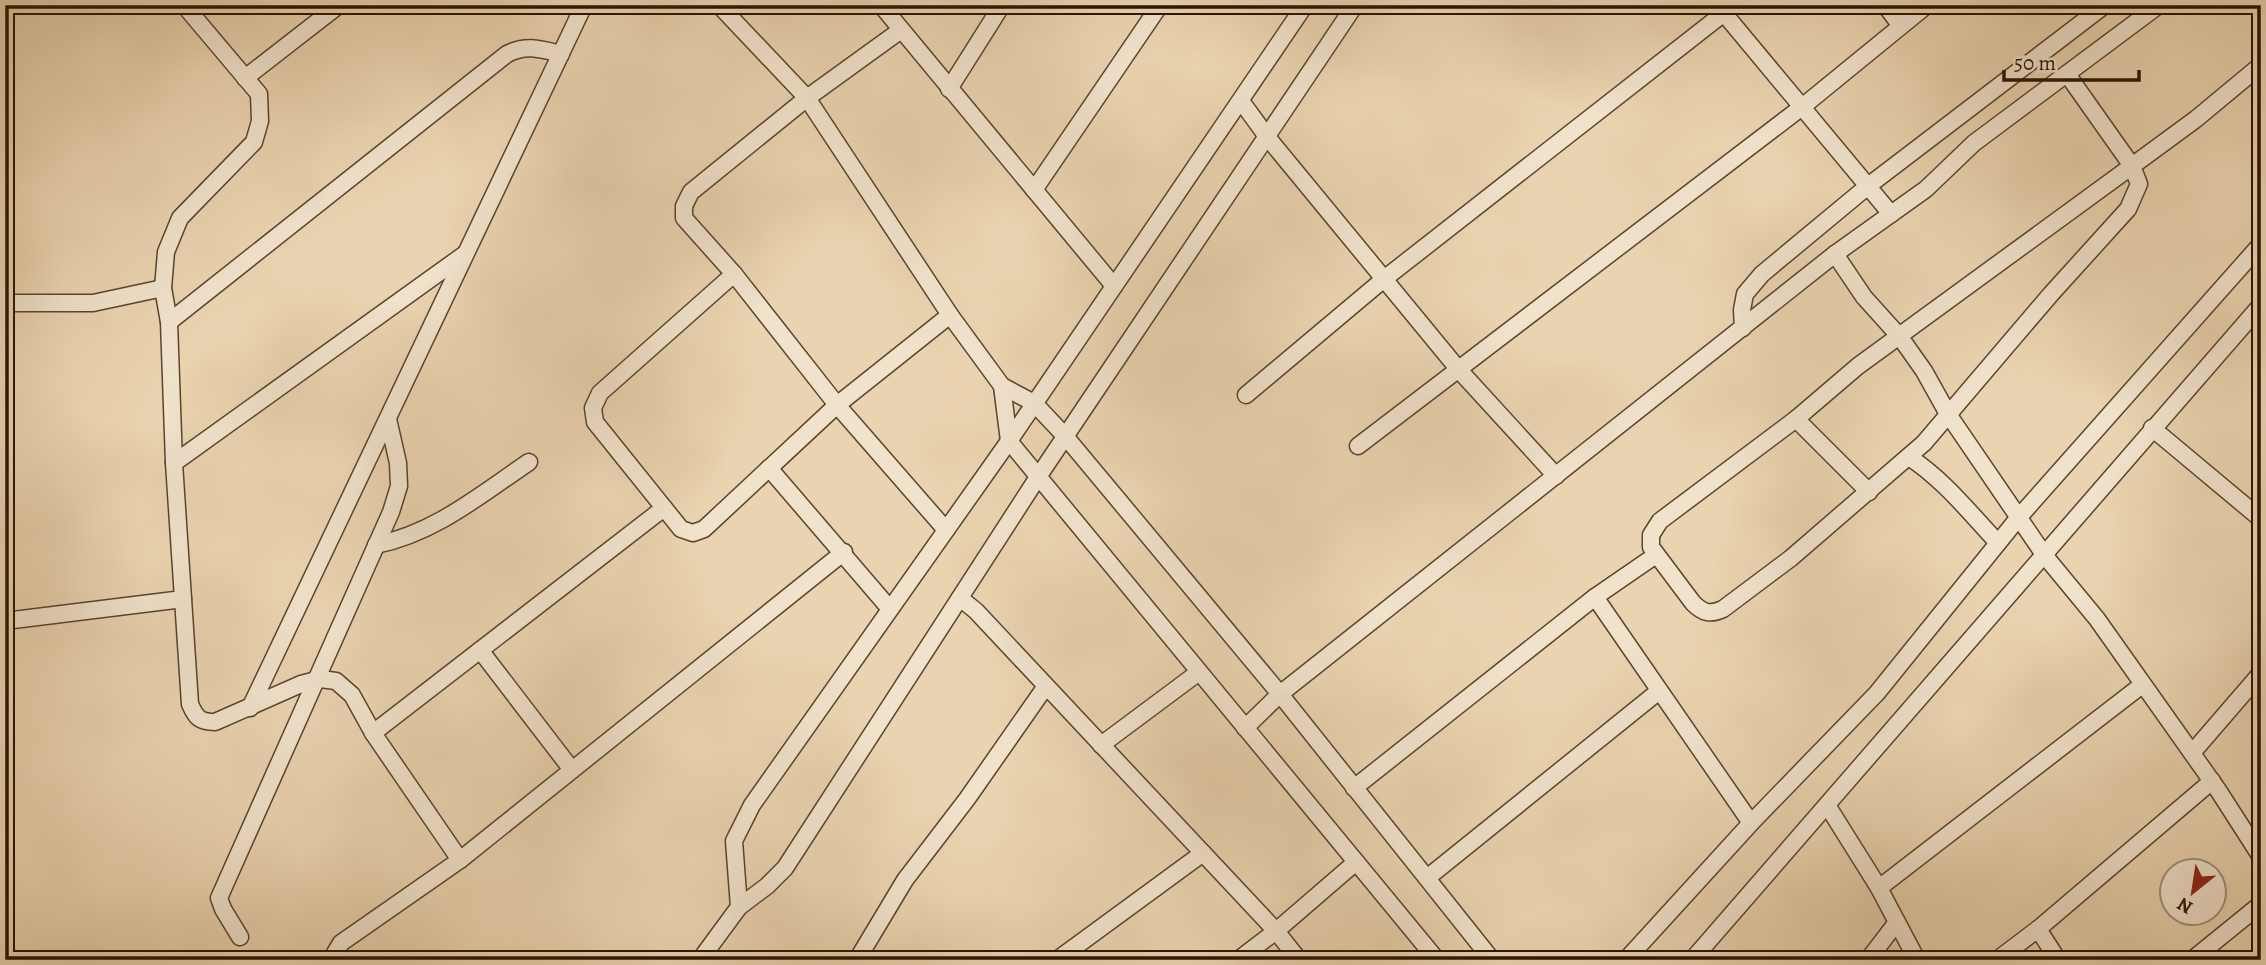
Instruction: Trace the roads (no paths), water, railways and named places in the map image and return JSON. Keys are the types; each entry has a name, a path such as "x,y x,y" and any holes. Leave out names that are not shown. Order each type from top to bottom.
{"street":[{"path":"184,5 259,94 260,121 254,142 180,218 166,252 163,288 170,321 174,463 190,704 195,717 203,722 215,722 301,684 315,680 336,681 352,695 373,733 460,860"},
{"path":"246,78 339,5"},
{"path":"250,708 584,5"},
{"path":"719,5 807,97 950,315 1002,386 1034,403 1065,436 1280,694 1492,960"},
{"path":"881,5 1114,286"},
{"path":"949,89 1002,5"},
{"path":"1034,190 1160,5"},
{"path":"739,906 734,841 752,805 1009,441 1305,5"},
{"path":"700,960 739,906 767,886 785,868 1065,436 1355,5"},
{"path":"1885,5 1901,26"},
{"path":"1358,446 1802,107 1927,5"},
{"path":"1743,328 1745,294 1752,285 1868,186 2105,5"},
{"path":"1245,728 1280,694 1835,254 1926,189 1974,143 2159,5"},
{"path":"1246,395 1384,279 1720,9 1891,214"},
{"path":"901,30 807,97 691,191 684,206 684,218 734,274 837,405 946,530"},
{"path":"170,321 507,54 520,47 561,54"},
{"path":"2067,74 2132,166 2139,184 2128,209 1924,443 1791,558 1723,608 1712,613 1701,611 1656,555 1650,543 1654,528 1660,522 1796,419 1858,366 2037,233 2132,166 2196,119 2261,65"},
{"path":"1241,101 1268,138 1459,370 1556,476"},
{"path":"1626,960 1751,823 1877,693 2019,517 2261,244"},
{"path":"174,463 467,253"},
{"path":"1835,254 1864,298 1900,337 1924,371 1948,414 2045,556 2096,619 2212,781 2260,854"},
{"path":"734,274 600,393 593,408 595,422 681,529 693,533 704,530 837,405 950,315"},
{"path":"5,303 93,303 163,288"},
{"path":"1692,960 2261,305"},
{"path":"1002,386 1009,441 1437,960"},
{"path":"240,937 219,898 391,512 399,486 398,463 388,419"},
{"path":"1796,419 1869,492"},
{"path":"2152,428 2257,509"},
{"path":"1909,457 1946,485 1998,543"},
{"path":"376,545 399,540 436,524 529,462"},
{"path":"769,468 890,608"},
{"path":"373,733 664,508"},
{"path":"335,960 335,953 341,943 460,860 844,552"},
{"path":"1354,788 1595,597 1656,555"},
{"path":"1595,597 1751,823"},
{"path":"960,598 976,611 1203,853 1276,931 1299,960"},
{"path":"5,621 183,599"},
{"path":"480,650 572,770"},
{"path":"1101,745 1199,672"},
{"path":"2192,753 2261,673"},
{"path":"1879,888 2142,685"},
{"path":"857,960 905,880 967,799 1046,686"},
{"path":"1427,878 1659,691"},
{"path":"1997,960 2038,929 2212,781"},
{"path":"1827,804 1879,888 1917,960"},
{"path":"1058,960 1203,853"},
{"path":"1238,960 1356,862"},
{"path":"2192,960 2261,904"},
{"path":"1867,960 1897,922"},
{"path":"2038,929 2058,960"}]}
